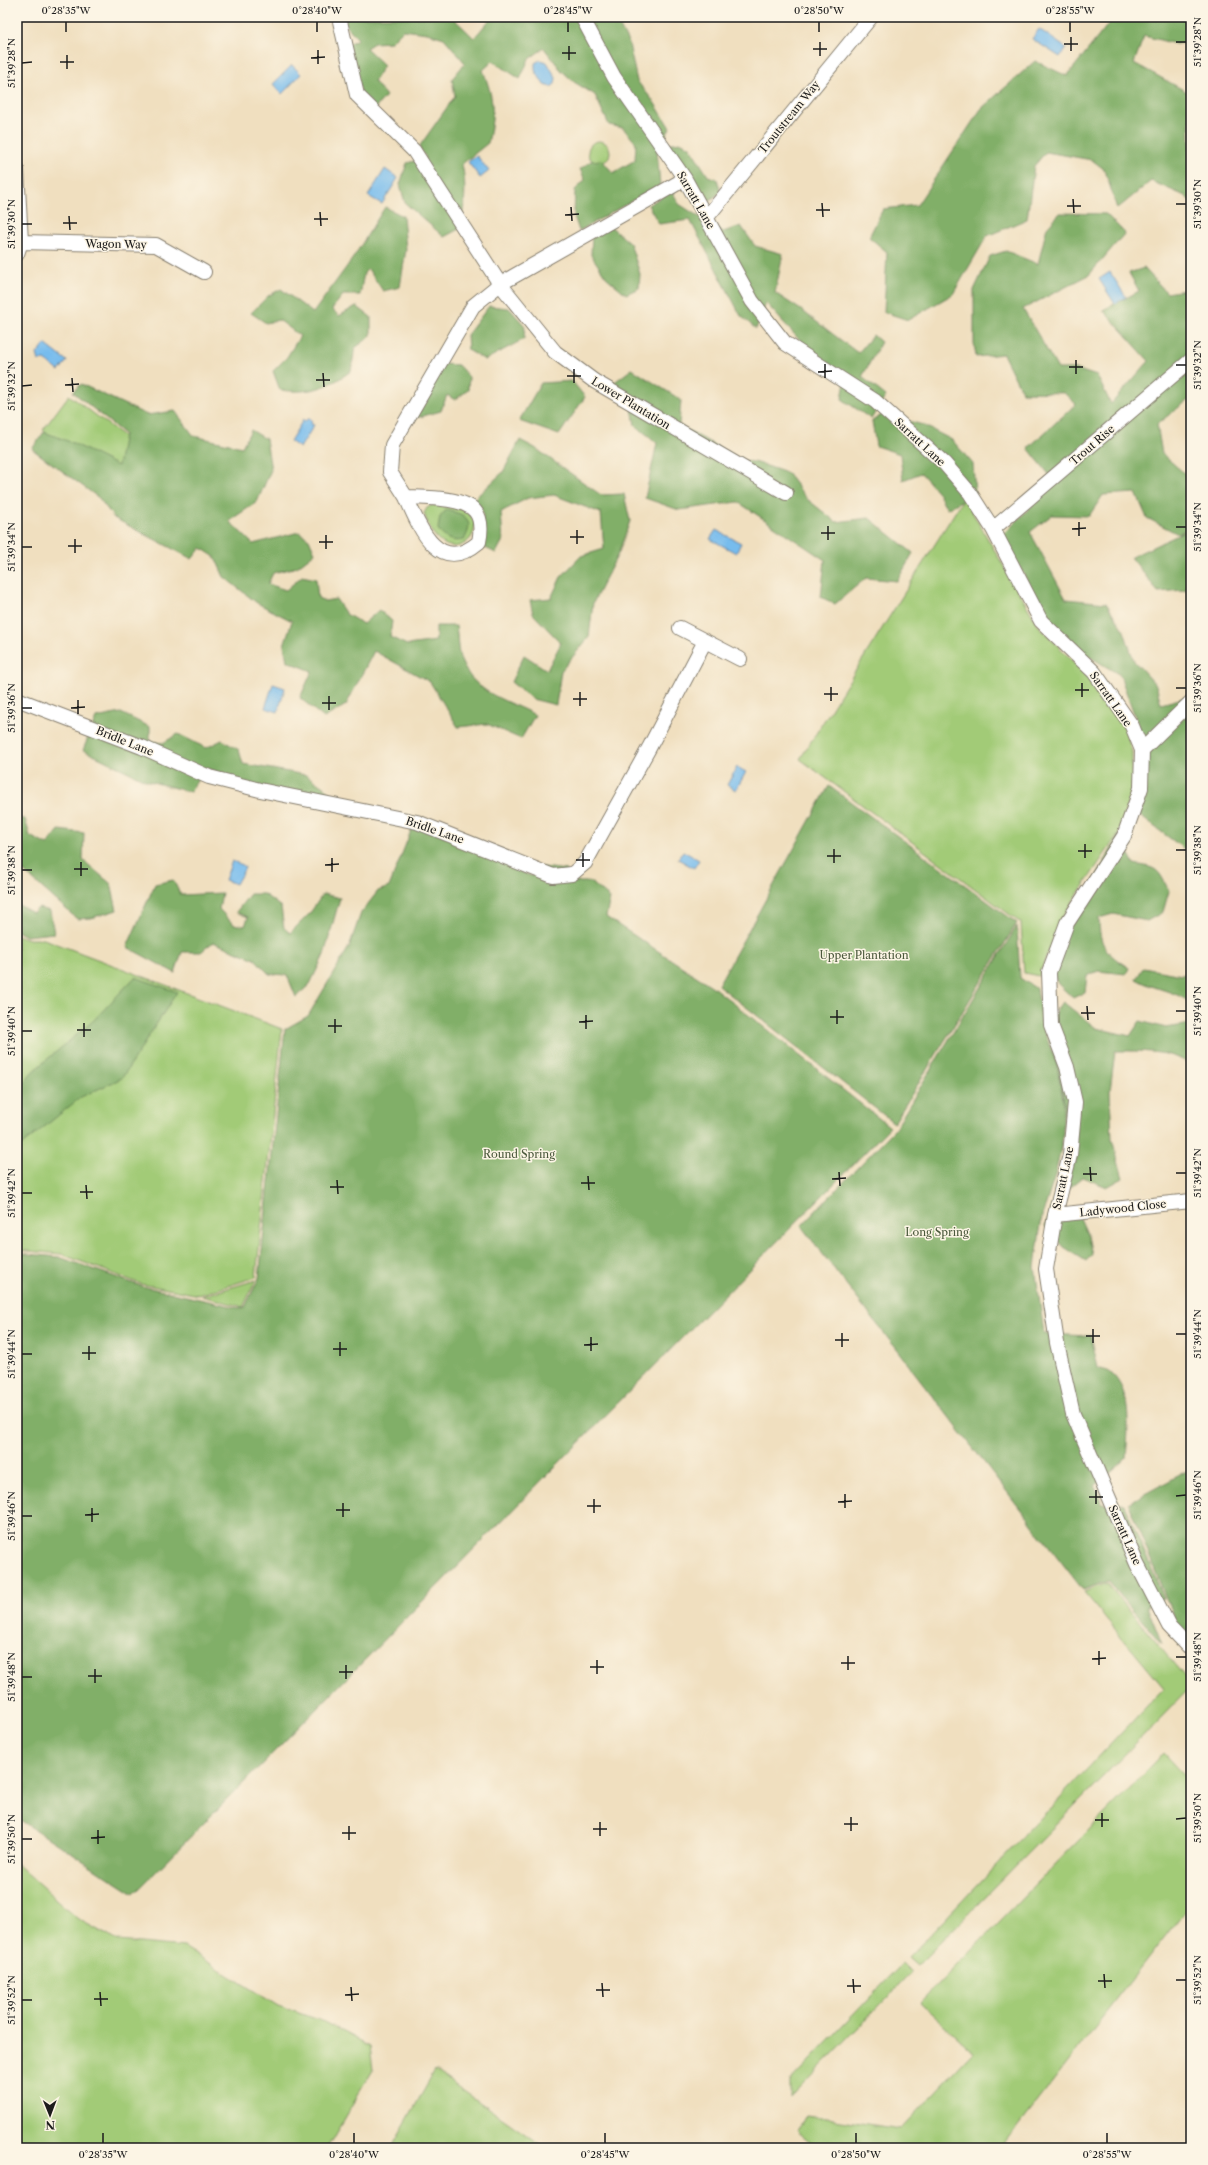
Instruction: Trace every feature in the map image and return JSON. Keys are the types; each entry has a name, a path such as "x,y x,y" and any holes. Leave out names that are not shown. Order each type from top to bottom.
{"street":[{"name":"Lower Plantation","path":"339,17 357,95 414,151 500,284 555,352 594,381 786,493"},
{"name":"Sarratt Lane","path":"582,17 614,77 685,179 752,301 785,343 876,401 945,464 970,492 993,529 1041,621 1094,672 1132,726 1142,750 1141,788 1124,836 1067,923 1049,972 1051,1025 1067,1067 1075,1102 1070,1155 1055,1215 1046,1269 1057,1343 1073,1414 1141,1570 1169,1626 1191,1649"},
{"name":"Troutstream Way","path":"707,217 871,17"},
{"path":"17,169 19,248"},
{"path":"406,497 428,498 465,503 476,512 481,528 479,542 470,550 457,555 441,551 429,541 406,497 390,472 392,445 473,306 500,284 685,179"},
{"name":"Wagon Way","path":"19,248 156,244 204,272"},
{"name":"Trout Rise","path":"993,529 1191,360"},
{"path":"680,628 740,659"},
{"name":"Bridle Lane","path":"17,698 142,747 209,777 260,790 417,822 553,876 572,874 586,862 649,748 705,641"},
{"path":"1142,750 1191,702"},
{"name":"Ladywood Close","path":"1055,1215 1191,1201"}],"green space":[{"path":"344,17 452,17 474,38 492,17 615,17 629,44 637,81 654,102 670,128 657,150 660,185 579,231 574,216 575,190 585,180 580,169 591,161 602,160 613,173 635,160 636,143 623,128 609,125 595,95 574,82 561,70 544,48 529,59 520,79 493,61 483,70 492,106 492,122 488,143 462,164 465,196 459,229 444,237 405,203 400,184 407,163 426,158 419,147 455,96 452,79 465,63 444,38 427,33 403,30 391,42 374,43 366,48 384,65 374,81 386,96 375,108 361,93 349,44 358,39 345,24"},
{"path":"1114,17 1191,17 1191,42 1176,44 1144,36 1134,63 1189,93 1191,202 1185,196 1151,181 1117,209 1105,170 1092,160 1046,152 1034,166 1027,219 987,236 953,294 908,320 884,312 887,252 869,237 883,209 917,205 981,109 1035,61 1067,76"},
{"path":"599,141 607,144 610,152 607,160 599,163 591,160 588,152 591,144"},
{"path":"680,142 690,147 708,176 717,179 721,192 710,200 699,198 666,144"},
{"path":"672,191 679,204 723,232 741,226 755,246 783,254 775,293 801,310 858,353 873,335 881,342 862,377 886,396 871,419 842,399 846,376 805,346 766,303 756,329 741,316 690,220 659,224 648,205"},
{"path":"385,207 403,216 406,249 400,287 383,291 368,269 364,273 360,295 343,295 332,309 339,316 356,306 371,317 371,336 355,348 351,371 326,386 300,391 280,390 273,371 287,357 300,336 279,320 266,323 251,313 268,296 281,289 313,313 353,258"},
{"path":"1060,213 1106,214 1125,233 1089,275 1023,309 1058,369 1075,369 1097,376 1111,404 1149,361 1103,310 1139,291 1129,273 1144,268 1167,293 1191,289 1191,398 1157,424 1162,454 1191,479 1191,527 1178,534 1147,518 1136,493 1103,495 1089,516 1052,515 1030,532 1066,599 1106,603 1124,631 1134,661 1156,685 1161,704 1187,697 1191,703 1191,796 1189,801 1191,806 1191,847 1187,851 1136,813 1142,736 1120,675 1077,649 1047,616 1002,536 1055,482 1028,448 1076,404 1064,393 1022,392 1003,354 976,357 974,343 974,290 990,256 1006,251 1038,264 1047,227"},
{"path":"610,226 630,243 640,274 639,288 626,294 606,277 591,255 592,235"},
{"path":"489,306 509,308 525,326 524,339 485,360 468,350 467,335"},
{"path":"442,364 458,365 469,377 468,390 455,400 447,395 441,411 416,418 424,404 425,395"},
{"path":"632,369 681,400 679,425 741,460 758,463 787,473 807,499 836,522 869,518 913,553 897,581 866,578 835,604 821,597 825,560 738,502 679,510 645,498 657,443 635,425 630,397 612,384"},
{"path":"572,381 585,397 559,435 519,421 541,383"},
{"path":"81,384 147,415 175,411 194,436 242,447 251,430 266,439 271,470 257,502 229,521 253,544 299,532 309,539 315,553 297,567 273,573 268,584 286,590 302,576 316,579 318,598 325,601 336,599 346,614 363,624 379,610 392,621 390,637 407,645 436,641 436,626 456,626 460,659 468,674 475,682 493,695 535,715 521,739 487,724 458,727 430,682 374,651 346,705 324,718 300,698 312,671 287,661 284,645 292,621 257,603 224,577 215,557 201,548 192,559 114,518 99,498 32,449 44,432 73,443 118,466 124,434 73,392"},
{"path":"69,395 138,447 112,479 43,430"},
{"path":"883,414 923,425 952,440 973,464 975,493 947,509 937,491 921,473 903,480 900,454 876,446 872,421"},
{"path":"520,440 535,448 601,495 624,494 630,521 619,552 593,603 589,637 561,671 556,705 532,699 511,682 524,655 547,670 561,643 533,614 530,600 551,598 561,577 581,556 604,549 601,513 554,495 528,498 501,512 503,540 496,553 481,546 483,512 473,500 503,472"},
{"path":"964,498 1038,625 1088,677 1125,728 1132,752 1132,788 1119,833 1061,919 1039,976 1024,973 1021,923 800,759"},
{"path":"432,505 462,510 472,518 475,527 472,536 465,543 455,547 444,544 433,533 424,513 427,508"},
{"path":"446,510 459,514 467,519 469,527 464,540 456,541 446,538 438,529 440,517"},
{"path":"1191,529 1191,570 1186,590 1158,592 1131,557"},
{"path":"121,713 150,727 150,741 163,743 178,734 206,748 222,740 239,750 243,764 306,775 329,791 305,803 266,794 228,775 205,768 190,792 145,780 83,750 96,718"},
{"name":"Upper Plantation","path":"829,786 1017,923 894,1123 718,985"},
{"path":"17,818 25,819 30,836 47,845 59,830 84,833 83,860 111,884 117,910 91,918 77,919 21,869 17,868"},
{"name":"Round Spring","path":"419,826 449,837 456,846 493,846 510,868 532,876 543,867 566,870 575,882 591,882 610,898 606,917 713,987 890,1127 134,1894 17,1818 17,1253 59,1257 141,1286 244,1309 259,1278 285,1029 308,1016 349,947 361,913 378,891 389,887 412,828"},
{"path":"1119,835 1134,864 1153,868 1157,871 1169,891 1163,912 1147,921 1113,914 1099,918 1100,936 1105,948 1115,958 1129,968 1126,974 1098,971 1087,976 1085,992 1073,998 1058,984 1048,965"},
{"path":"173,880 181,895 222,893 219,909 233,924 245,926 248,917 236,912 250,894 264,894 281,907 284,928 290,933 310,913 323,894 340,898 324,955 310,984 296,997 287,975 269,974 255,959 213,942 201,952 182,952 175,973 127,947 155,884"},
{"path":"17,904 33,913 38,908 50,911 54,933 26,936 17,931"},
{"name":"Long Spring","path":"1017,926 1020,978 1037,989 1043,1028 1057,1066 1063,1101 1063,1137 1055,1176 1042,1216 1035,1267 1044,1334 1091,1336 1098,1368 1111,1373 1119,1382 1123,1392 1128,1414 1126,1458 1095,1486 1102,1504 1124,1504 1164,1598 1147,1606 1162,1644 1108,1581 1083,1590 801,1226 895,1129"},
{"path":"17,935 29,939 44,939 282,1029 256,1277 199,1295 141,1284 61,1254 17,1250"},
{"path":"1143,968 1182,975 1191,971 1191,1003 1178,995 1150,986 1136,979"},
{"path":"135,977 177,992 122,1078 81,1097 17,1149 17,1091 32,1072 93,1021"},
{"path":"1063,1002 1096,1028 1130,1036 1140,1021 1166,1028 1191,1024 1191,1065 1174,1056 1154,1052 1115,1051 1110,1091 1112,1139 1123,1178 1107,1187 1082,1177 1065,1191 1062,1208 1080,1218 1088,1236 1092,1255 1086,1261 1064,1247 1045,1226 1055,1197 1064,1158 1065,1119 1064,1100 1057,1063 1045,1025"},
{"path":"256,1280 243,1307 202,1296"},
{"path":"1191,1469 1191,1639 1176,1623 1128,1503"},
{"path":"1107,1583 1189,1682 1188,1690 917,1966 908,1958 1164,1688 1084,1592"},
{"path":"1164,1753 1191,1782 1191,1903 1001,2148 817,2148 797,2132 806,2115 901,2129 974,2052 920,2003"},
{"path":"17,1864 78,1919 118,1941 184,1947 278,2006 325,2022 370,2046 373,2070 327,2148 17,2148"},
{"path":"902,1964 911,1973 790,2098 790,2081"},
{"path":"435,2071 545,2148 391,2148"}],"water":[{"path":"1039,29 1066,48 1060,57 1032,39"},
{"path":"540,60 547,62 556,78 555,84 551,87 544,85 535,70 535,63"},
{"path":"292,65 301,74 282,94 273,84"},
{"path":"477,156 489,171 480,178 468,162"},
{"path":"385,169 398,178 382,204 368,196"},
{"path":"1110,272 1126,297 1115,304 1099,279"},
{"path":"45,344 67,361 59,371 45,360 39,361 37,354"},
{"path":"310,419 312,421 311,424 314,425 300,448 290,441 303,420 305,421"},
{"path":"716,530 741,543 736,553 710,539"},
{"path":"273,684 285,688 278,712 265,708"},
{"path":"737,767 746,772 736,790 727,785"},
{"path":"683,851 699,860 694,868 678,859"},
{"path":"232,861 243,865 245,868 236,884 225,880"}]}
